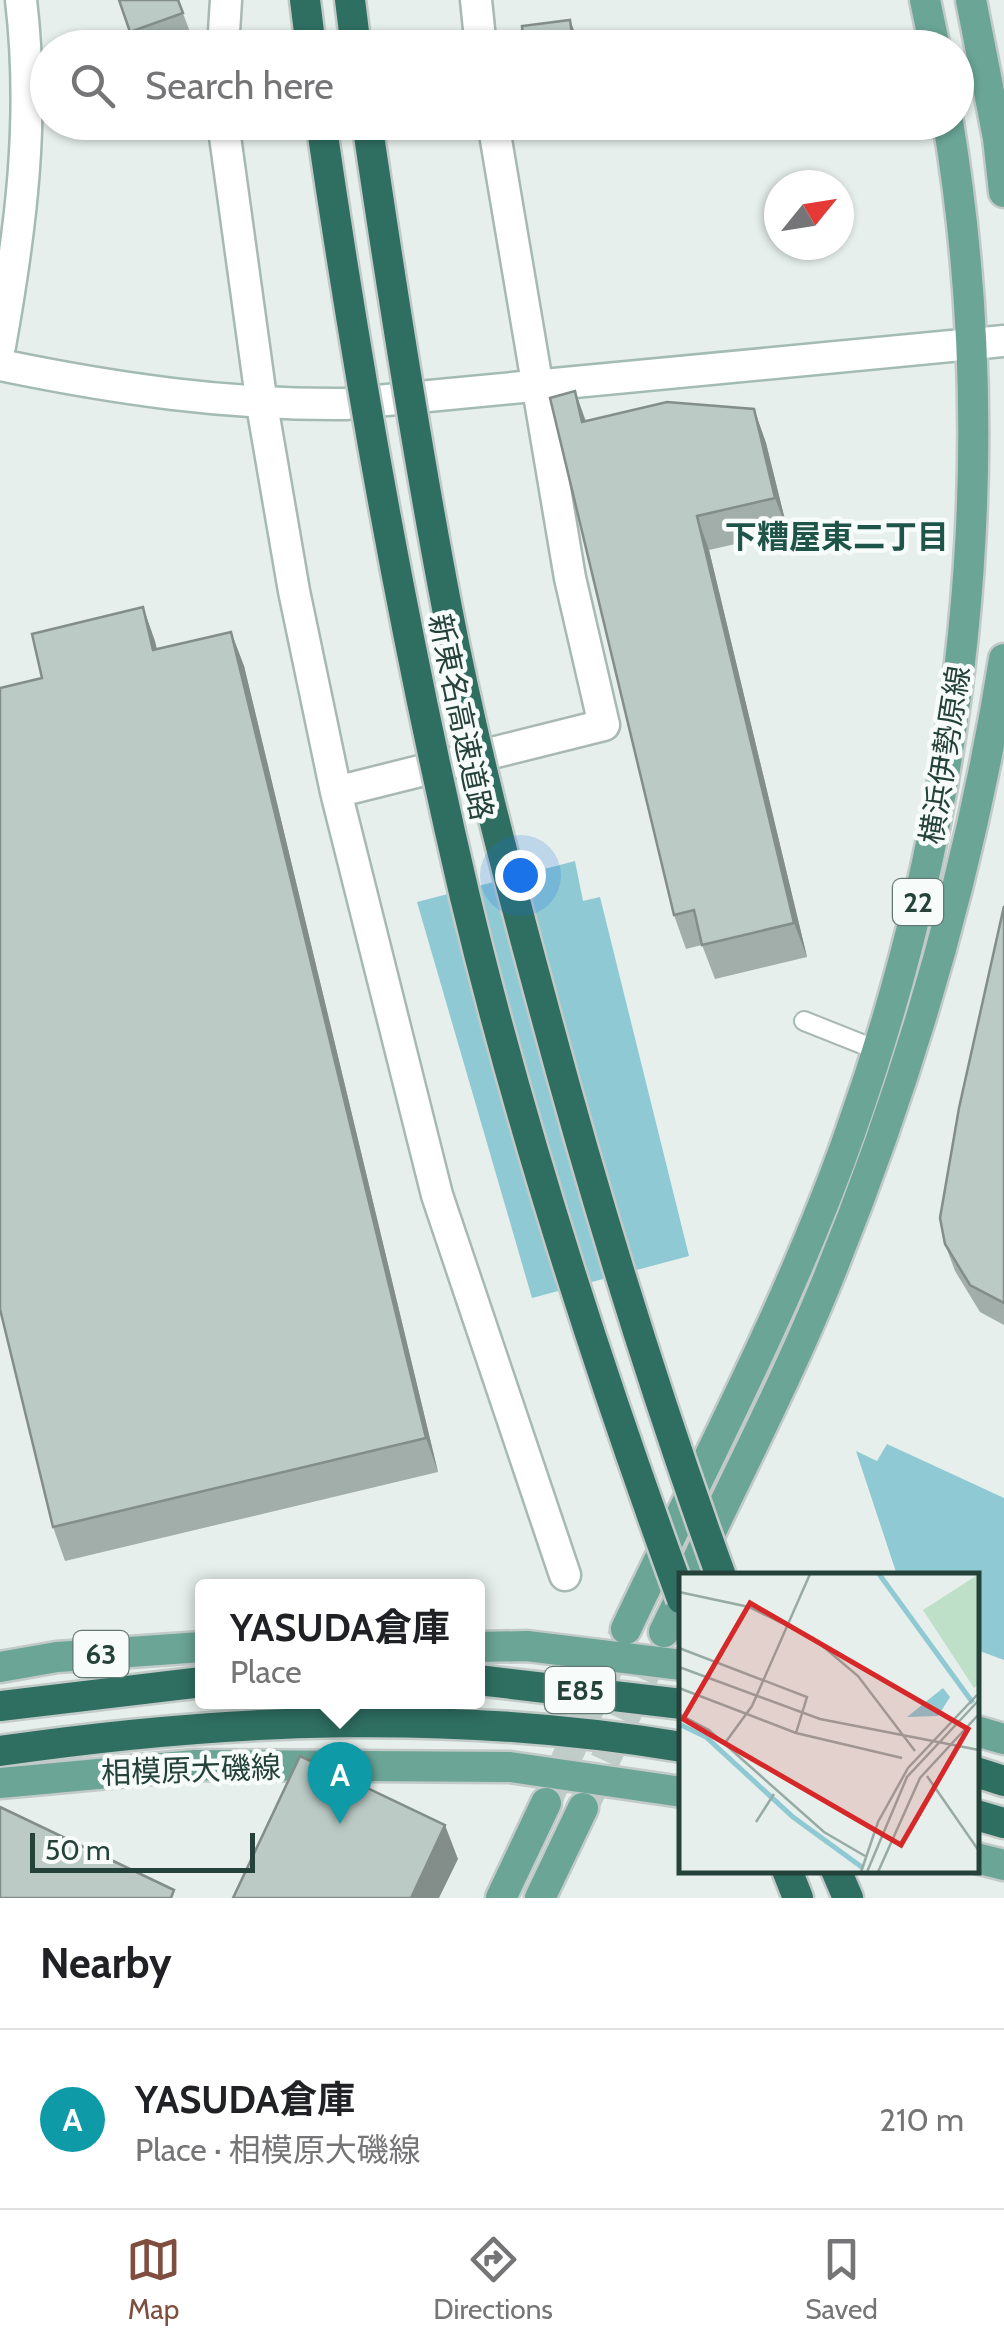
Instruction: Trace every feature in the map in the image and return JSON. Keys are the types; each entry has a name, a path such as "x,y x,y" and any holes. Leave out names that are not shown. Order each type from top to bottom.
{"highway":[{"path":"305,0 309,30"},
{"path":"350,0 354,30"},
{"name":"新東名高速道路","path":"324,140 350,323 403,618 466,900 538,1168 628,1452 679,1589"},
{"name":"新東名高速道路","path":"370,140 395,315 447,612 512,892 591,1181 669,1432 720,1573"},
{"name":"E85","path":"485,1681 679,1704"},
{"path":"0,1706 195,1683"},
{"name":"E85","path":"0,1750 192,1727 336,1720 480,1723 596,1733 679,1747"},
{"path":"979,1773 1004,1781"},
{"path":"979,1816 1004,1823"},
{"path":"787,1873 798,1898"},
{"path":"837,1873 848,1898"}],"main road":[{"path":"925,0 931,30"},
{"path":"971,0 1004,192"},
{"name":"横浜伊勢原線","path":"626,1629 796,1269 850,1134 877,1050 926,866 956,710 975,455 973,344 950,140"},
{"name":"横浜伊勢原線","path":"691,1573 825,1286 936,980 1004,658"},
{"path":"664,1632 679,1603"},
{"path":"485,1646 526,1646 679,1665"},
{"name":"63","path":"0,1666 195,1648"},
{"path":"979,1733 1004,1739"},
{"name":"相模原大磯線","path":"0,1783 195,1766 510,1767 679,1792"},
{"path":"501,1898 546,1803"},
{"path":"540,1898 582,1808"},
{"path":"979,1859 1004,1865"}],"street":[{"path":"0,346 24,214 29,120 22,0"},
{"path":"224,30 226,0"},
{"path":"476,0 479,30"},
{"path":"226,140 262,405 294,591 336,792 437,1195 565,1575"},
{"path":"336,792 604,725 570,578 496,140"},
{"path":"0,365 173,396 262,405 346,404 1004,341"}],"lane":[{"path":"804,1021 877,1050"}],"water":[{"path":"575,861 583,901 600,897 689,1256 532,1298 417,902"},
{"path":"887,1444 1004,1498 1004,1660 979,1651 979,1573 896,1573 856,1451 877,1461"}],"building":[{"path":"119,0 178,0 183,13 129,30"},
{"path":"570,20 571,30 522,30 522,26"},
{"path":"575,391 582,422 667,402 754,409 775,498 697,516 794,923 702,945 694,910 674,915 550,398"},
{"path":"143,607 153,650 231,632 426,1438 53,1527 0,1309 0,688 42,678 32,634"},
{"path":"1004,906 1004,1303 970,1285 945,1244 940,1218 959,1108"},
{"path":"300,1756 445,1825 411,1898 233,1898"},
{"path":"0,1807 174,1890 171,1898 0,1898"}],"tunnel":[{"path":"586,1802 664,1632"},
{"path":"546,1803 624,1633"}],"place":[{"name":"YASUDA倉庫","path":"340,1824"}],"district":[{"name":"下糟屋東二丁目","path":"837,536"}]}
